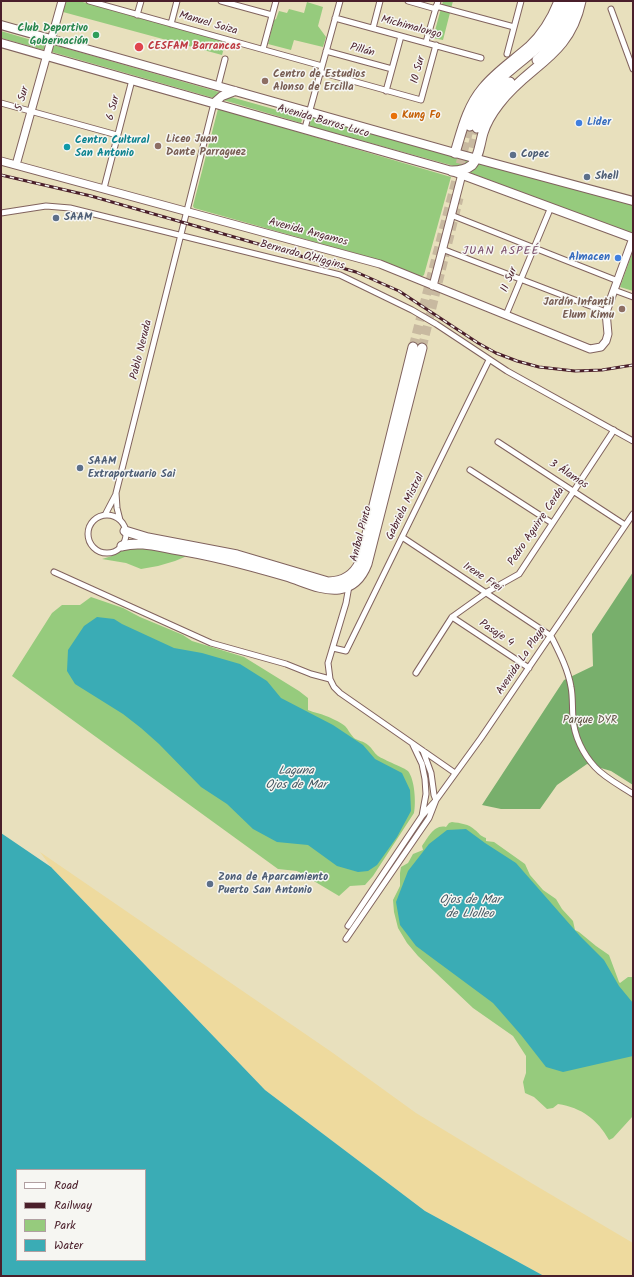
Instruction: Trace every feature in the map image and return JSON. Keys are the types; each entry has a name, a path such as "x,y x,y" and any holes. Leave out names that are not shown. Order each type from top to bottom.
{"highway":[{"path":"455,153 464,122 472,103 478,94 492,78 529,47 539,36 549,23 559,1"},
{"path":"567,1 559,22 548,38 492,88 479,105 473,127 496,97 510,82 543,55 554,42 567,20 574,1"},
{"path":"452,171 467,168 473,163 476,158 485,126 495,109 509,92 547,60 559,47 574,22 581,1"},
{"name":"Aníbal Pinto","path":"125,531 148,538 205,548 248,558 324,581 337,582 349,577 356,570 360,562 418,347 367,564 360,578 349,586"},
{"path":"122,546 140,544 204,554 256,567 323,588 339,589 349,586 349,577"}],"main road":[{"name":"Avenida Barros Luco","path":"1,25 455,153 633,201"},
{"name":"Avenida Barros Luco","path":"1,43 305,128 462,174 633,238"},
{"path":"214,103 226,94 237,91"}],"street":[{"name":"5 Sur","path":"16,165 62,1"},
{"name":"Manuel Soiza","path":"90,1 103,3 171,24 322,66"},
{"path":"137,14 141,1"},
{"path":"171,24 178,1"},
{"path":"221,1 272,15"},
{"path":"262,49 276,1"},
{"path":"305,128 340,1"},
{"path":"373,28 380,1"},
{"path":"408,1 437,5 514,27"},
{"path":"507,54 521,1"},
{"name":"10 Sur","path":"426,42 437,5"},
{"path":"611,9 633,69"},
{"name":"Michimalongo","path":"335,18 481,58"},
{"path":"320,72 386,90 401,36"},
{"name":"10 Sur","path":"386,90 421,100 436,45"},
{"name":"Pillán","path":"326,51 392,69"},
{"path":"218,86 225,59"},
{"name":"6 Sur","path":"104,188 132,80"},
{"path":"1,103 117,135"},
{"name":"Pablo Neruda","path":"104,515 116,493 214,103"},
{"name":"Avenida Angamos","path":"1,161 380,264 585,348 593,349 601,347 606,341 608,334 606,312"},
{"path":"433,286 462,174"},
{"name":"Bernardo O'Higgins","path":"1,213 46,206 62,207 340,275 412,310 507,371 633,442"},
{"name":"11 Sur","path":"506,315 551,207"},
{"path":"451,215 618,281"},
{"path":"442,249 606,312 633,238"},
{"path":"614,290 633,297"},
{"name":"Gabriela Mistral","path":"333,648 346,651 489,360"},
{"name":"Pedro Aguirre Cerda","path":"416,673 452,617 487,592 519,574 614,430"},
{"name":"3 Álamos","path":"498,442 626,525"},
{"path":"470,470 552,523"},
{"name":"Pablo Neruda","path":"116,493 117,508 120,520"},
{"name":"Avenida La Playa","path":"348,926 422,816 436,800 529,668 633,514"},
{"path":"104,515 112,516 120,520 125,531 125,539 122,546 112,553 105,553 95,549 90,543 88,535 90,524 96,518 104,515"},
{"name":"Irene Frei","path":"402,537 487,592 551,636"},
{"path":"54,572 211,643 286,664 311,674 330,679"},
{"path":"349,586 346,603 328,663 330,679 334,687 340,694 412,742 455,773"},
{"name":"Pasaje 4","path":"452,617 529,668"},
{"path":"551,636 564,662 570,679 573,698 574,726 582,748 590,762 601,773 633,794"},
{"path":"412,742 420,757 425,779 426,794 422,816"},
{"path":"346,939 429,818 436,800 430,769 422,750"}],"green space":[{"path":"65,1 79,1 226,41 222,55 63,12"},
{"path":"443,1 453,1 443,40 433,38"},
{"path":"307,2 323,7 318,26 326,37 323,47 294,40 291,50 268,44 274,20 276,19 279,11 287,13 289,9 304,13"},
{"path":"1,31 45,44 44,50 1,38"},
{"path":"54,45 219,92 217,99 52,52"},
{"path":"231,97 277,110 285,109 304,114 301,123 223,100"},
{"path":"218,109 451,177 424,275 421,277 358,254 194,208 193,206"},
{"path":"312,116 471,161 461,168 309,126"},
{"path":"477,163 631,204 633,205 633,234 468,172"},
{"path":"633,251 633,291 620,287"},
{"path":"139,547 187,556 158,566 141,569 126,563 102,559 112,556 122,549"},
{"name":"Parque DYR","path":"633,572 633,785 611,771 587,764 557,785 540,809 501,809 482,805 564,680 593,666 592,634"},
{"name":"Laguna Ojos de Mar","path":"91,597 123,608 140,617 183,635 192,641 244,657 308,698 308,710 324,715 341,723 354,738 366,744 378,756 408,771 412,780 414,792 414,813 373,876 365,885 350,886 339,896 297,871 278,869 12,676 52,613 62,605 80,605"},
{"name":"Ojos de Mar de Llolleo","path":"452,822 470,826 486,838 486,841 494,842 525,864 530,875 543,890 556,899 562,909 573,921 575,930 609,955 619,982 620,983 628,977 633,977 633,1116 613,1138 609,1140 594,1120 582,1112 574,1108 558,1104 553,1108 547,1109 534,1097 525,1093 523,1082 526,1073 526,1056 513,1036 473,1008 418,956 407,943 398,928 393,900 400,886 401,867 408,863 413,854 423,850 422,846 435,830 446,827"}],"sand":[{"path":"40,852 333,1053 416,1113 633,1243 633,1276 544,1276 425,1211 265,1090 51,867"}],"water":[{"name":"Laguna Ojos de Mar","path":"97,617 114,619 174,648 202,653 240,664 267,681 281,698 333,725 363,745 375,759 402,773 410,790 411,811 397,837 377,865 368,871 358,872 337,866 308,845 277,842 253,829 227,804 201,787 159,744 141,728 123,714 75,684 67,671 68,650 84,626"},
{"name":"Ojos de Mar de Llolleo","path":"466,829 516,863 580,936 604,960 619,986 633,1003 633,1056 563,1072 546,1067 493,1003 416,946 400,925 396,902 408,871 429,844 447,830"},
{"path":"1,833 51,867 265,1090 425,1211 544,1276 1,1276"}],"tunnel":[{"path":"413,347 470,126"},
{"path":"465,174 477,128"},
{"path":"422,348 459,198"}],"railway":[{"path":"1,175 91,196 356,272 399,291 478,343 496,353 517,361 539,367 575,371 602,370 633,365"}],"place":[{"name":"Club Deportivo Gobernación","path":"96,35"},
{"name":"CESFAM Barrancas","path":"139,47"},
{"name":"Centro de Estudios Alonso de Ercilla","path":"265,81"},
{"name":"Kung Fo","path":"394,116"},
{"name":"Lider","path":"579,123"},
{"name":"Liceo Juan Dante Parraguez","path":"158,146"},
{"name":"Centro Cultural San Antonio","path":"67,147"},
{"name":"Copec","path":"513,155"},
{"name":"Shell","path":"587,177"},
{"name":"SAAM","path":"56,218"},
{"name":"Almacen","path":"618,258"},
{"name":"Jardín Infantil Elum Kimu","path":"622,309"},
{"name":"SAAM Extraportuario Sai","path":"80,468"},
{"name":"Zona de Aparcamiento Puerto San Antonio","path":"210,884"}],"district":[{"name":"JUAN ASPEÉ","path":"501,252"}]}
